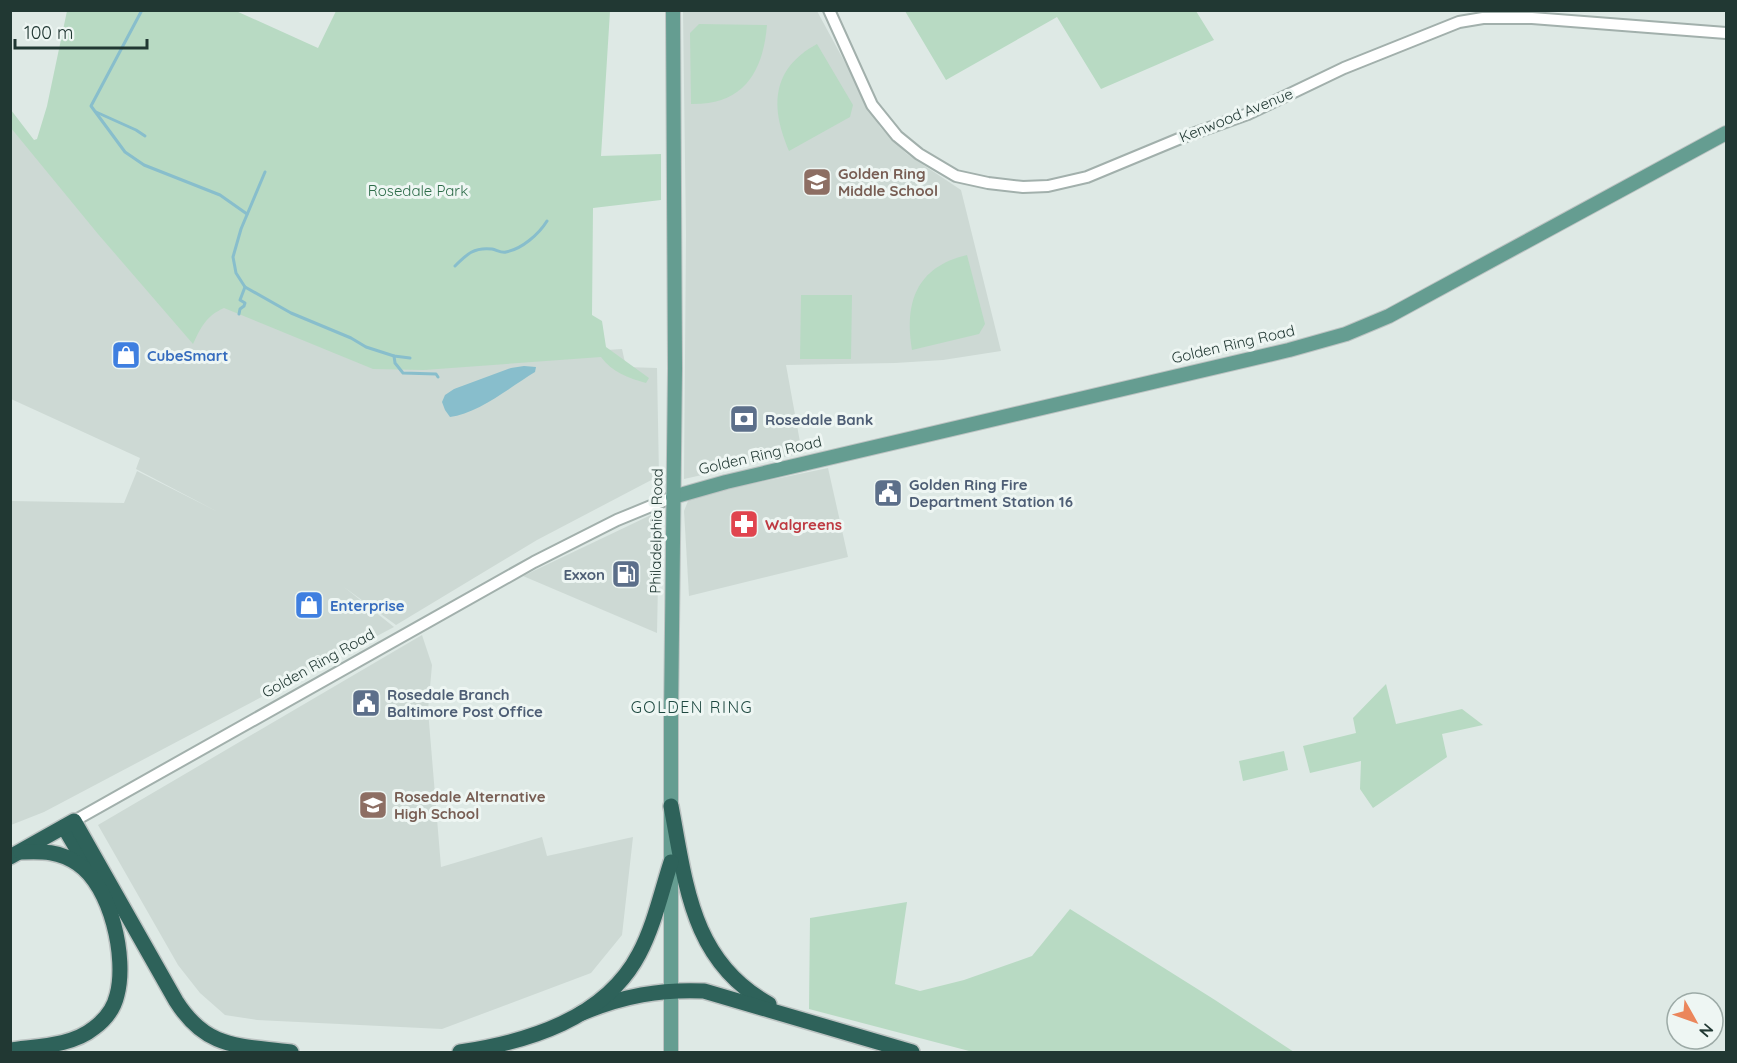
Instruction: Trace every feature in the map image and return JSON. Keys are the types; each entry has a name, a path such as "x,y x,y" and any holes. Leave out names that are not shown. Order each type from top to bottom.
{"highway":[{"path":"670,806 688,897 701,934 735,980 761,1000 795,1019"},
{"path":"10,1050 76,1039 97,1027 110,1012 117,997 119,956 109,911 69,824"},
{"path":"69,824 176,1001 192,1023 200,1031 218,1041 291,1053"},
{"name":"Golden Ring Road","path":"14,855 69,824"},
{"path":"14,855 38,851 63,855 80,865 93,877"},
{"path":"582,1013 614,987 638,956 650,930 670,862"},
{"path":"460,1053 518,1040 547,1030 582,1013 628,997 690,991 712,993 912,1053"}],"main road":[{"name":"Philadelphia Road","path":"671,1053 670,806 674,497 673,10"},
{"name":"Golden Ring Road","path":"674,497 726,482 1289,350 1346,334 1396,312 1726,134"}],"street":[{"name":"Kenwood Avenue","path":"829,10 866,94 884,122 897,136 919,154 956,176 1023,187 1047,186 1087,177 1180,138 1257,110 1344,68 1460,22 1483,18 1532,18 1726,33"},
{"name":"Golden Ring Road","path":"69,824 534,562 617,520 674,497"}],"shaded area":[{"name":"Golden Ring Middle School","path":"683,11 817,11 880,127 907,154 961,190 1001,351 943,360 786,365 802,453 684,479 686,235"},
{"path":"10,123 203,317 222,302 591,351 622,349 626,367 657,368 659,476 537,540 396,625 344,587 394,627 44,812 11,825 11,501 124,503 137,471 218,512 136,469 140,458 11,399"},
{"path":"828,468 848,557 689,596 684,511 688,501 694,496"},
{"path":"651,515 659,517 657,633 523,576"},
{"path":"422,635 432,665 428,710 441,867 542,837 547,856 633,837 622,935 591,973 442,1029 257,1020 225,1015 200,993 178,965 98,825"}],"green space":[{"name":"Rosedale Park","path":"67,11 236,11 318,48 336,11 610,11 601,156 661,154 661,200 593,208 592,315 602,321 606,347 649,378 646,383 621,374 601,357 424,370 373,369 224,308 205,323 193,344 11,128 11,110 34,140 37,139 47,106"},
{"path":"905,11 1196,11 1214,40 1101,89 1057,17 946,80"},
{"path":"699,24 767,25 761,58 747,83 724,99 691,104 690,33"},
{"path":"817,44 853,105 850,117 789,151 779,119 777,104 779,90 783,77 791,65"},
{"path":"967,255 985,324 979,334 912,350 910,317 917,289 936,268"},
{"path":"801,295 852,295 851,359 800,359"},
{"path":"1386,684 1396,724 1462,709 1483,725 1442,734 1447,757 1373,808 1360,789 1361,761 1310,773 1303,746 1356,733 1353,718"},
{"path":"1284,751 1288,770 1243,781 1239,761"},
{"path":"907,902 895,984 920,991 964,980 1032,956 1070,909 1294,1052 973,1052 809,1009 810,918"}],"water":[{"path":"536,367 535,372 483,405 450,417 445,410 442,402 445,395 454,389 511,368"}],"waterway":[{"path":"142,10 91,106 125,152 144,165 220,195 247,214"},
{"path":"96,112 145,136"},
{"path":"265,172 241,229 233,257 236,273 245,287 291,313 351,338 366,347 394,356 410,358"},
{"path":"455,266 476,250 492,249 504,252 518,248 535,236 547,221"},
{"path":"239,314 245,303 240,300 245,287"},
{"path":"394,356 395,363 403,373 436,374 438,377"}],"place":[{"name":"Golden Ring Middle School","path":"817,182"},
{"name":"CubeSmart","path":"126,355"},
{"name":"Rosedale Bank","path":"744,419"},
{"name":"Golden Ring Fire Department Station 16","path":"888,493"},
{"name":"Walgreens","path":"744,524"},
{"name":"Exxon","path":"626,574"},
{"name":"Enterprise","path":"309,605"},
{"name":"Rosedale Branch Baltimore Post Office","path":"366,703"},
{"name":"Rosedale Alternative High School","path":"373,805"}],"district":[{"name":"GOLDEN RING","path":"692,707"}]}
